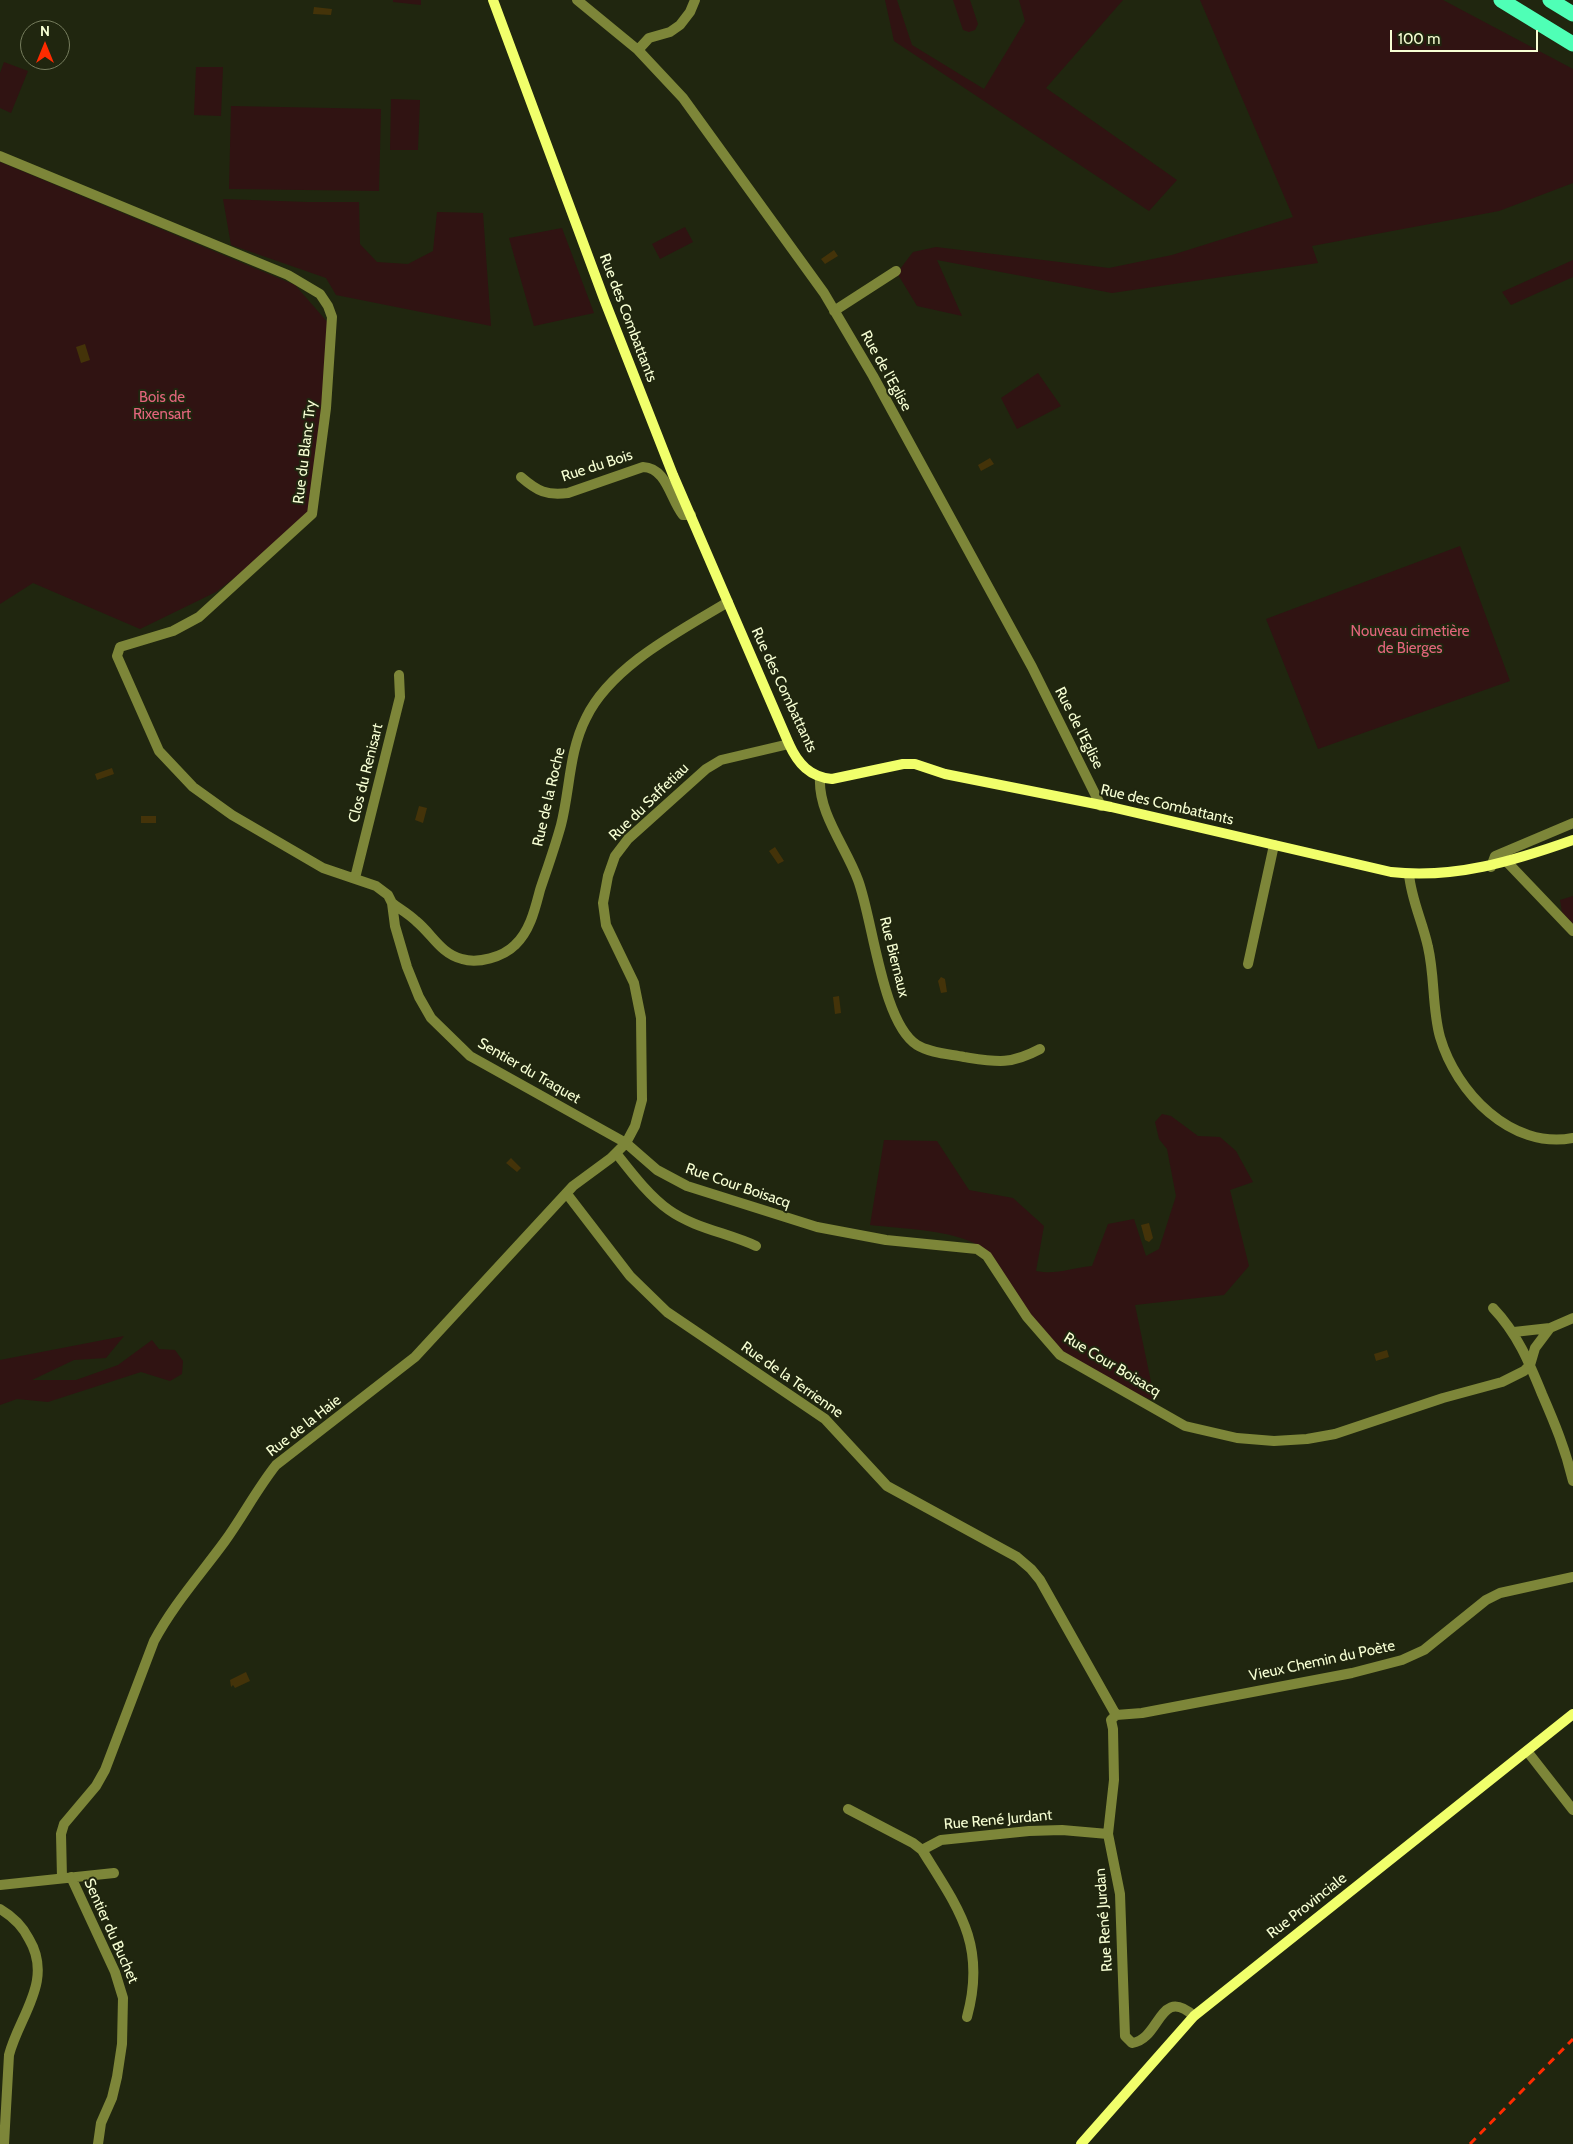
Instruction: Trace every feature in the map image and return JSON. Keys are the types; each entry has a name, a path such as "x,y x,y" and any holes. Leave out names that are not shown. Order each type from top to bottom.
{"highway":[{"path":"1501,0 1573,44"},
{"path":"1550,0 1573,14"}],"street":[{"name":"Rue des Combattants","path":"493,0 600,290 673,475 798,762 820,778 838,778 903,764 915,764 945,774 1101,806 1409,874 1490,867 1508,863 1573,840"},
{"name":"Rue de l'Eglise","path":"577,0 638,50 683,98 783,235 834,311 873,376 1027,659 1101,806"},
{"path":"638,50 649,38 670,32 680,25 690,12 695,0"},
{"name":"Rue du Blanc Try","path":"0,156 288,275 314,289 328,306 333,327 326,408 312,514 199,617 172,631 120,647 116,654 154,741 182,777 232,815 311,861 332,871 355,878"},
{"path":"834,311 896,271"},
{"name":"Rue du Bois","path":"522,476 534,489 556,495 568,493 643,467 651,467 662,477 683,515 686,517 691,515"},
{"name":"Rue de la Roche","path":"392,903 418,922 433,941 447,952 462,959 475,961 490,958 516,945 530,923 561,824 576,742 585,718 597,699 636,661 674,634 728,602"},
{"name":"Clos du Renisart","path":"355,878 400,697 399,675"},
{"name":"Rue du Saffetiau","path":"626,1143 635,1126 642,1100 641,1018 634,983 606,925 603,903 610,865 628,839 706,769 721,760 789,744"},
{"name":"Rue Biernaux","path":"820,778 820,795 864,896 887,997 893,1013 910,1040 922,1048 1004,1063 1023,1058 1040,1049"},
{"path":"1490,867 1495,856 1573,823"},
{"path":"1248,964 1274,845"},
{"path":"1508,863 1573,931"},
{"path":"1409,874 1410,884 1422,920 1429,950 1435,1013 1440,1038 1461,1083 1477,1101 1517,1132 1532,1138 1573,1138"},
{"path":"355,878 376,886 388,895 392,903"},
{"name":"Sentier du Traquet","path":"392,903 395,926 418,997 431,1018 446,1035 470,1056 626,1143"},
{"name":"Rue de la Haie","path":"66,1877 61,1834 64,1824 96,1786 105,1770 154,1641 164,1622 226,1539 267,1476 276,1465 415,1357 583,1177 616,1153 626,1143"},
{"name":"Rue Cour Boisacq","path":"626,1143 657,1170 674,1180 794,1221 886,1240 977,1249 987,1256 1027,1317 1060,1355 1185,1426 1211,1434 1274,1441 1307,1439 1335,1434 1442,1398 1502,1382 1524,1371 1530,1365"},
{"path":"616,1153 624,1165 669,1210 695,1224 734,1236 756,1246"},
{"name":"Rue de la Terrienne","path":"567,1194 630,1276 667,1312 825,1419 887,1486 1017,1557 1031,1568 1050,1597 1116,1715"},
{"path":"1493,1308 1514,1332 1530,1365 1564,1443 1573,1480"},
{"path":"1514,1332 1550,1328 1573,1318"},
{"path":"1530,1365 1535,1348 1550,1328"},
{"name":"Vieux Chemin du Poète","path":"1116,1715 1133,1715 1161,1710 1352,1673 1395,1662 1424,1650 1486,1600 1500,1593 1573,1577"},
{"name":"Rue Provinciale","path":"1081,2144 1194,2016 1573,1714"},
{"name":"Rue René Jurdan","path":"1116,1715 1111,1720 1114,1780 1108,1834 1120,1894 1124,2036 1132,2043 1140,2042 1146,2037 1162,2014 1173,2006 1181,2006 1194,2016"},
{"path":"1527,1751 1573,1810"},
{"path":"848,1809 922,1850 957,1904 971,1944 974,1987 968,2017"},
{"name":"Rue René Jurdant","path":"922,1850 940,1840 1028,1831 1069,1830 1094,1835 1108,1834"},
{"path":"0,1885 114,1872"},
{"name":"Sentier du Buchet","path":"66,1877 115,1972 123,1998 123,2039 117,2077 112,2098 101,2123 98,2144"},
{"path":"0,1910 14,1920 31,1942 36,1953 38,1982 9,2055 4,2144"}],"green space":[{"path":"393,0 421,0 421,5 393,2"},
{"path":"885,0 897,0 912,45 984,89 1025,21 1019,0 1123,0 1046,88 1177,180 1149,211 894,41"},
{"path":"953,0 970,0 978,24 975,30 969,32 963,30"},
{"path":"1200,0 1443,0 1573,69 1573,183 1499,211 1312,246 1318,263 1112,293 937,260 962,316 917,306 897,273 913,252 936,247 1109,268 1172,255 1293,217"},
{"path":"4,62 20,68 20,70 28,71 11,113 0,108 0,73"},
{"path":"196,67 223,67 221,116 194,115"},
{"path":"391,99 420,100 418,150 390,150"},
{"path":"231,106 381,109 379,191 229,189"},
{"name":"Bois de Rixensart","path":"0,162 295,285 330,325 310,520 216,592 140,629 33,583 0,604"},
{"path":"223,199 359,202 360,244 377,262 408,264 433,251 437,212 483,213 491,326 336,295 326,278 231,245"},
{"path":"685,227 693,242 660,259 652,244"},
{"path":"562,228 594,313 534,326 509,238"},
{"path":"1573,260 1573,277 1511,305 1502,292"},
{"path":"1038,373 1061,406 1017,429 1001,398"},
{"name":"Nouveau cimetière de Bierges","path":"1460,546 1510,681 1318,749 1266,619"},
{"path":"1573,896 1573,924 1562,912 1560,900"},
{"path":"1162,1114 1171,1116 1198,1136 1220,1137 1236,1151 1253,1182 1230,1190 1249,1266 1224,1295 1135,1305 1155,1401 1083,1368 1052,1345 1024,1314 992,1264 974,1243 936,1232 870,1225 884,1140 937,1141 969,1190 1013,1198 1044,1226 1036,1271 1057,1272 1092,1266 1108,1224 1134,1219 1146,1256 1159,1249 1176,1196 1167,1149 1159,1139 1155,1122"},
{"path":"124,1336 106,1358 74,1360 32,1380 76,1380 118,1365 152,1340 159,1349 175,1350 183,1361 182,1374 170,1381 141,1372 48,1402 17,1399 0,1405 0,1360"}],"shaded area":[{"path":"314,7 332,9 331,15 313,14"},
{"path":"834,250 838,256 825,264 821,259"},
{"path":"85,344 90,360 81,363 76,347"},
{"path":"990,458 994,464 981,471 978,465"},
{"path":"112,768 114,774 97,780 95,774"},
{"path":"419,806 427,808 423,823 415,820"},
{"path":"141,816 156,816 156,823 141,823"},
{"path":"775,847 784,861 778,864 769,851"},
{"path":"941,977 945,979 947,992 941,993 938,981"},
{"path":"839,996 841,1013 835,1014 833,997"},
{"path":"511,1158 521,1168 517,1172 506,1163"},
{"path":"1149,1223 1153,1238 1149,1242 1145,1240 1141,1225"},
{"path":"1387,1350 1389,1357 1376,1361 1374,1354"},
{"path":"246,1672 250,1681 235,1688 233,1685 231,1687 230,1680"}],"railway":[{"path":"1470,2144 1573,2039"}]}
